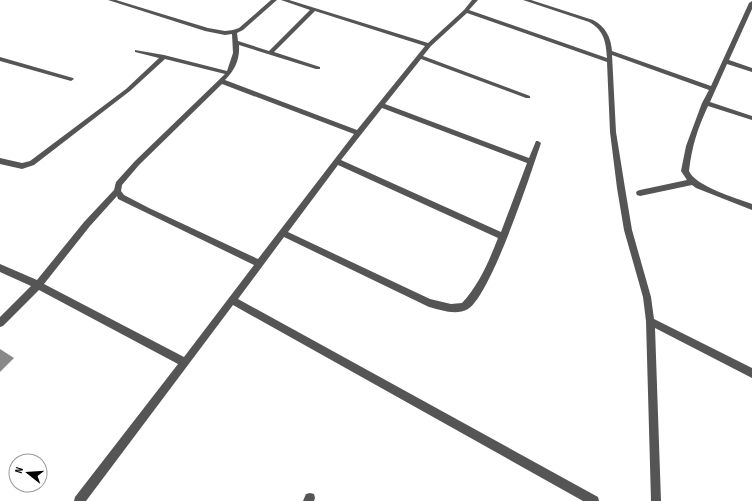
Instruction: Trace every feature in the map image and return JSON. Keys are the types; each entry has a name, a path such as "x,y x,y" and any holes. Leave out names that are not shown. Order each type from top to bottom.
{"street":[{"path":"111,0 212,31 234,32 248,24 274,0"},
{"path":"284,0 429,45"},
{"path":"79,501 186,363 336,161 429,45 466,11 475,0"},
{"path":"526,0 581,17 598,25 606,35 610,52 613,132 621,188 628,230 647,297 650,321 656,501"},
{"path":"752,3 706,103 690,146 685,171 686,175 693,182 752,207"},
{"path":"271,52 314,9"},
{"path":"466,11 610,61"},
{"path":"0,323 38,285 87,224 117,191 119,184 137,163 229,73 234,63 237,50 234,32"},
{"path":"236,42 318,68"},
{"path":"137,51 229,73"},
{"path":"610,52 712,90"},
{"path":"0,161 22,166 32,163 128,90 164,57"},
{"path":"420,57 528,97"},
{"path":"0,59 71,79"},
{"path":"725,61 752,70"},
{"path":"221,81 359,132"},
{"path":"706,103 752,118"},
{"path":"382,105 531,162"},
{"path":"282,233 429,302 448,308 464,306 474,297 502,236 517,202 538,143"},
{"path":"336,161 502,236"},
{"path":"640,193 693,182"},
{"path":"117,191 121,197 146,210 259,263"},
{"path":"0,268 38,285 186,363"},
{"path":"232,300 594,501"},
{"path":"650,321 752,373"}]}
